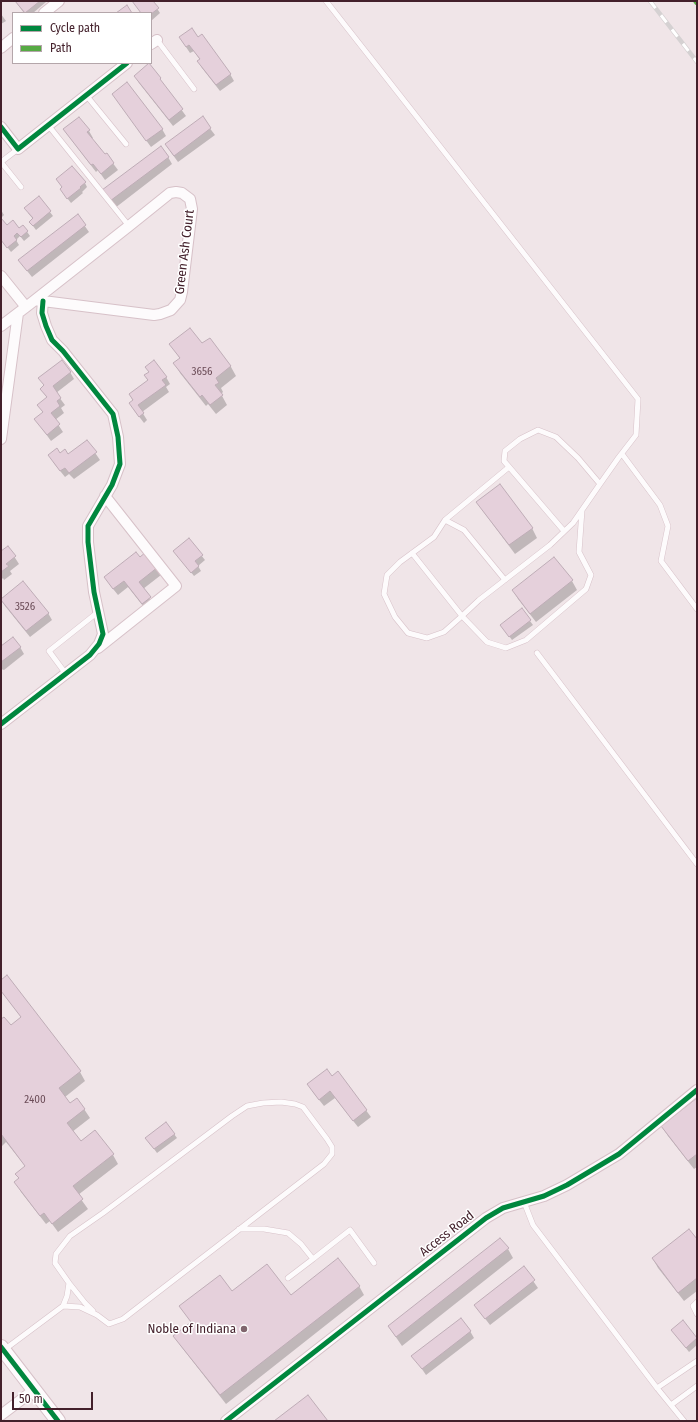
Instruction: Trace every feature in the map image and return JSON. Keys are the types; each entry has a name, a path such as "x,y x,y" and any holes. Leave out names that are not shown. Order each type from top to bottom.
{"street":[{"path":"45,12 59,1"},
{"path":"1,48 12,39"},
{"path":"1,127 18,149 126,64"},
{"name":"Green Ash Court","path":"1,326 22,310 39,300 128,226 173,192 184,194 191,202 192,209 182,292 180,300 171,310 154,315 39,300"},
{"path":"1,276 22,310 1,439"},
{"path":"1,724 90,656 99,644 103,634 98,612 88,542 88,526 112,485 120,464 118,438 113,414 63,351 52,340 46,326 39,300"},
{"path":"95,650 176,586 105,496"},
{"name":"Access Road","path":"226,1421 486,1218 503,1208 544,1196 567,1185 619,1154 697,1090"},
{"path":"2,1349 58,1421"},
{"path":"1,1415 34,1390"}],"lane":[{"path":"326,1 638,399 636,435 573,523 550,545 505,580 444,632 427,638 408,633 395,617 384,594 386,575 400,562 434,537 445,520 509,467"},
{"path":"154,42 194,89"},
{"path":"86,95 126,144"},
{"path":"48,125 128,226"},
{"path":"18,149 1,162 21,187"},
{"path":"564,531 504,461 505,451 520,438 538,430 556,437 578,458 600,484"},
{"path":"622,454 660,505 668,526 661,561 697,609"},
{"path":"412,553 462,616 487,642 506,648 526,640 586,589 591,575 579,552 582,510"},
{"path":"445,520 464,530 505,580"},
{"path":"66,674 49,651 98,612"},
{"path":"537,653 697,864"},
{"path":"263,1102 281,1102 303,1107 332,1147 332,1154 324,1164 123,1319 109,1324 85,1303 69,1283 55,1263 56,1254 70,1236 247,1106 263,1102"},
{"path":"524,1202 533,1225 657,1388 684,1421"},
{"path":"240,1229 264,1229 288,1233 301,1244 313,1259"},
{"path":"288,1278 350,1230 374,1263"},
{"path":"2,1349 63,1306 67,1296 69,1283"},
{"path":"697,1302 693,1306 697,1314"},
{"path":"63,1306 80,1307 97,1315"},
{"path":"657,1388 697,1361"},
{"path":"671,1405 697,1386"}],"building":[{"path":"15,1 40,1 26,12 24,12"},
{"path":"132,1 153,1 159,8 152,13 152,12 140,12"},
{"path":"127,5 131,12 117,12"},
{"path":"192,28 198,37 202,34 231,74 216,85 197,61 200,59 189,45 186,47 179,37"},
{"path":"150,64 183,109 169,120 134,76"},
{"path":"127,82 163,129 146,141 112,94"},
{"path":"203,116 211,128 174,156 165,144"},
{"path":"79,117 90,130 87,132 105,154 107,153 114,163 101,174 93,164 91,165 63,129"},
{"path":"161,146 169,157 110,201 102,190"},
{"path":"72,166 86,182 67,199 60,189 62,187 56,179"},
{"path":"39,196 51,211 33,226 29,222 33,218 24,208"},
{"path":"78,214 86,225 27,271 18,260"},
{"path":"1,218 7,225 13,220 19,228 23,225 28,231 21,237 17,233 14,236 17,240 7,248 1,240"},
{"path":"190,328 202,343 210,338 231,366 216,378 219,383 215,385 223,395 210,405 202,395 200,397 173,363 180,358 169,344"},
{"path":"62,360 71,372 53,386 61,398 57,401 60,406 51,413 60,424 47,435 34,419 43,412 37,405 47,397 40,389 44,385 38,378"},
{"path":"154,360 167,377 162,380 166,385 138,405 144,413 139,417 129,403 133,400 129,394 148,380 144,375 149,372 145,367"},
{"path":"87,440 97,452 69,473 65,468 60,471 48,455 57,448 60,453 65,449 68,454"},
{"path":"500,484 533,528 509,545 476,502"},
{"path":"189,538 203,555 195,561 199,566 191,573 173,551"},
{"path":"8,546 16,556 6,564 9,566 1,572 1,551"},
{"path":"136,552 140,557 146,552 158,567 139,582 151,597 142,604 124,581 113,589 104,577"},
{"path":"554,557 573,580 530,614 512,590"},
{"path":"23,581 49,613 26,631 1,600"},
{"path":"522,608 531,620 509,637 500,625"},
{"path":"13,637 21,647 1,662 1,646"},
{"path":"7,975 81,1071 59,1088 70,1103 77,1098 85,1109 67,1123 81,1141 95,1130 114,1154 73,1186 83,1199 52,1224 44,1213 40,1216 14,1182 19,1178 15,1174 25,1166 1,1134 1,1019 4,1017 11,1025 21,1017 1,991 1,980"},
{"path":"327,1069 332,1076 338,1071 367,1110 353,1121 330,1091 319,1100 307,1084"},
{"path":"697,1098 697,1154 688,1161 661,1126"},
{"path":"166,1122 175,1134 154,1149 145,1138"},
{"path":"689,1229 697,1239 697,1278 678,1293 652,1258"},
{"path":"500,1238 509,1248 396,1337 388,1326"},
{"name":"Noble of Indiana","path":"338,1258 360,1286 220,1395 173,1336 191,1322 179,1306 220,1275 232,1291 267,1264 291,1295"},
{"path":"524,1266 535,1280 485,1319 474,1305"},
{"path":"461,1318 471,1331 422,1369 411,1356"},
{"path":"683,1320 697,1338 686,1348 671,1330"},
{"path":"308,1395 328,1421 274,1421"}],"railway":[{"path":"650,1 697,62"}],"cycle path":[{"path":"1,127 18,149 126,64"},
{"path":"1,724 90,655 99,644 103,634 94,592 88,542 88,526 112,485 120,464 118,437 113,414 63,351 52,340 42,313 43,301"},
{"path":"226,1421 486,1218 503,1208 544,1196 567,1185 619,1154 697,1090"},
{"path":"1,1347 58,1421"}],"place":[{"name":"Noble of Indiana","path":"244,1329"}]}
